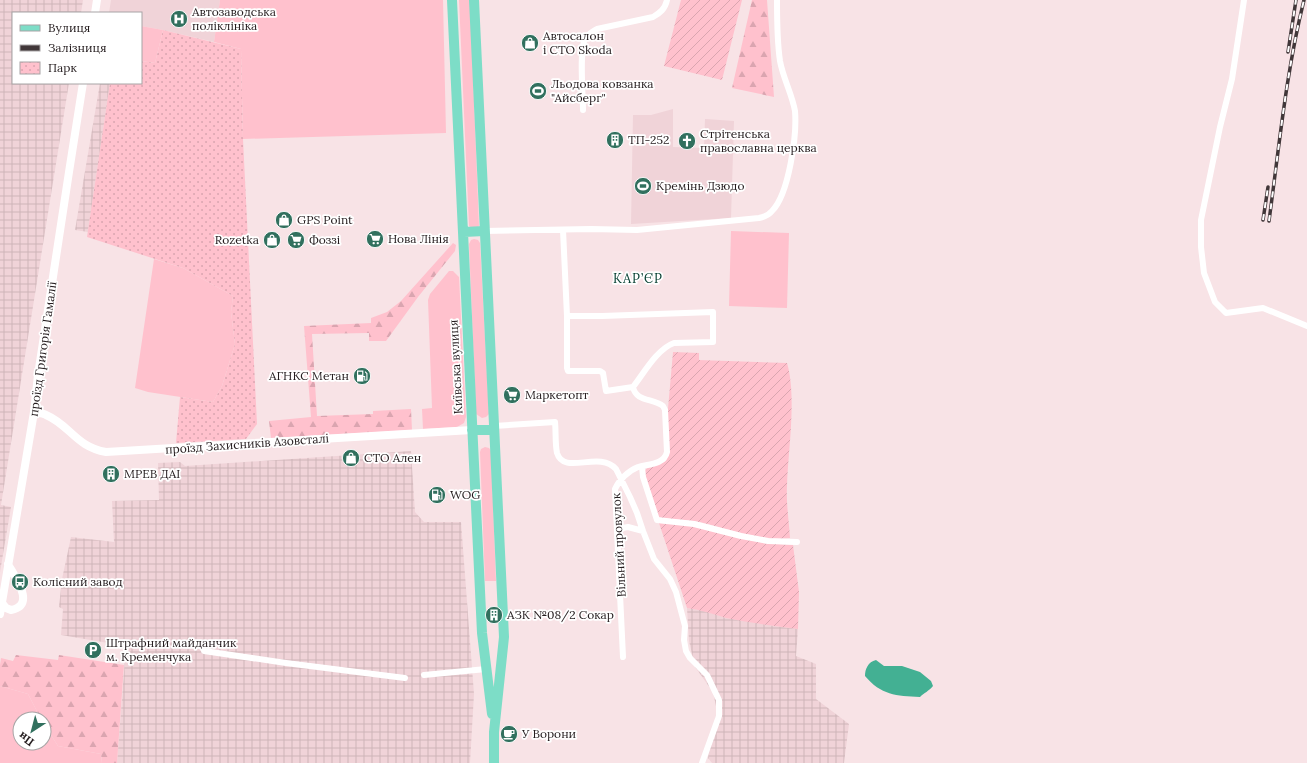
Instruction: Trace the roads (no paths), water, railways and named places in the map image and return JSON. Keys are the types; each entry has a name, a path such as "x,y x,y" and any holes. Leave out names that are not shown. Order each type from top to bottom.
{"main road":[{"name":"Київська вулиця","path":"452,0 483,639 494,732"},
{"name":"Київська вулиця","path":"474,0 504,637 494,732 494,763"},
{"path":"464,232 484,231"},
{"path":"472,430 494,428"}],"street":[{"path":"95,12 97,0"},
{"path":"583,110 583,43 586,37 597,29 653,17 661,12 667,0"},
{"path":"484,231 637,230 767,216 776,207 790,170 795,128 794,110 779,56 777,35 777,0"},
{"path":"1244,0 1232,79 1220,127 1201,220 1201,247 1204,273 1215,302 1226,313 1264,308 1307,326"},
{"name":"проїзд Григорія Гамалії","path":"0,615 34,412 42,351 84,84"},
{"path":"563,230 568,370 600,371 603,373 606,391 633,387 665,347 674,343 713,342 713,312 567,316"},
{"name":"Вільний провулок","path":"623,657 615,489 621,479 631,471 642,466 659,462 665,457 667,452 665,410 663,406 659,403 641,398 634,392 633,387"},
{"name":"проїзд Захисників Азовсталі","path":"34,412 45,414 86,446 106,452 472,430"},
{"path":"494,428 555,422 557,453 560,459 569,464 601,461 608,462 616,469 633,502 654,559 670,579 676,592 685,626 684,640 686,650 690,658 706,675 719,700 719,716 702,763"},
{"path":"642,466 643,477 657,520 694,524 764,540 797,542"},
{"path":"617,528 628,527 643,532"},
{"path":"0,615 16,609 21,604 23,594 21,587 8,564"},
{"path":"2,603 9,610 16,609"},
{"path":"204,651 405,678"},
{"path":"424,675 486,669"}],"railway":[{"path":"1288,52 1296,0"},
{"path":"1269,221 1292,55 1304,0"},
{"path":"1263,220 1268,187"}],"place":[{"name":"Автозаводська поліклініка","path":"179,19"},
{"name":"Автосалон і СТО Skoda","path":"530,43"},
{"name":"Льодова ковзанка \"Айсберг\"","path":"538,91"},
{"name":"ТП-252","path":"615,140"},
{"name":"Стрітенська православна церква","path":"687,141"},
{"name":"Кремінь Дзюдо","path":"643,186"},
{"name":"GPS Point","path":"284,220"},
{"name":"Нова Лінія","path":"375,239"},
{"name":"Rozetka","path":"272,240"},
{"name":"Фоззі","path":"296,240"},
{"name":"АГНКС Метан","path":"362,376"},
{"name":"Маркетопт","path":"512,395"},
{"name":"СТО Ален","path":"351,458"},
{"name":"МРЕВ ДАІ","path":"111,474"},
{"name":"WOG","path":"437,495"},
{"name":"Колісний завод","path":"20,582"},
{"name":"АЗК №08/2 Сокар","path":"494,615"},
{"name":"Штрафний майданчик м. Кременчука","path":"93,650"},
{"name":"У Ворони","path":"509,734"}],"district":[{"name":"КАР’ЄР","path":"638,278"}]}
